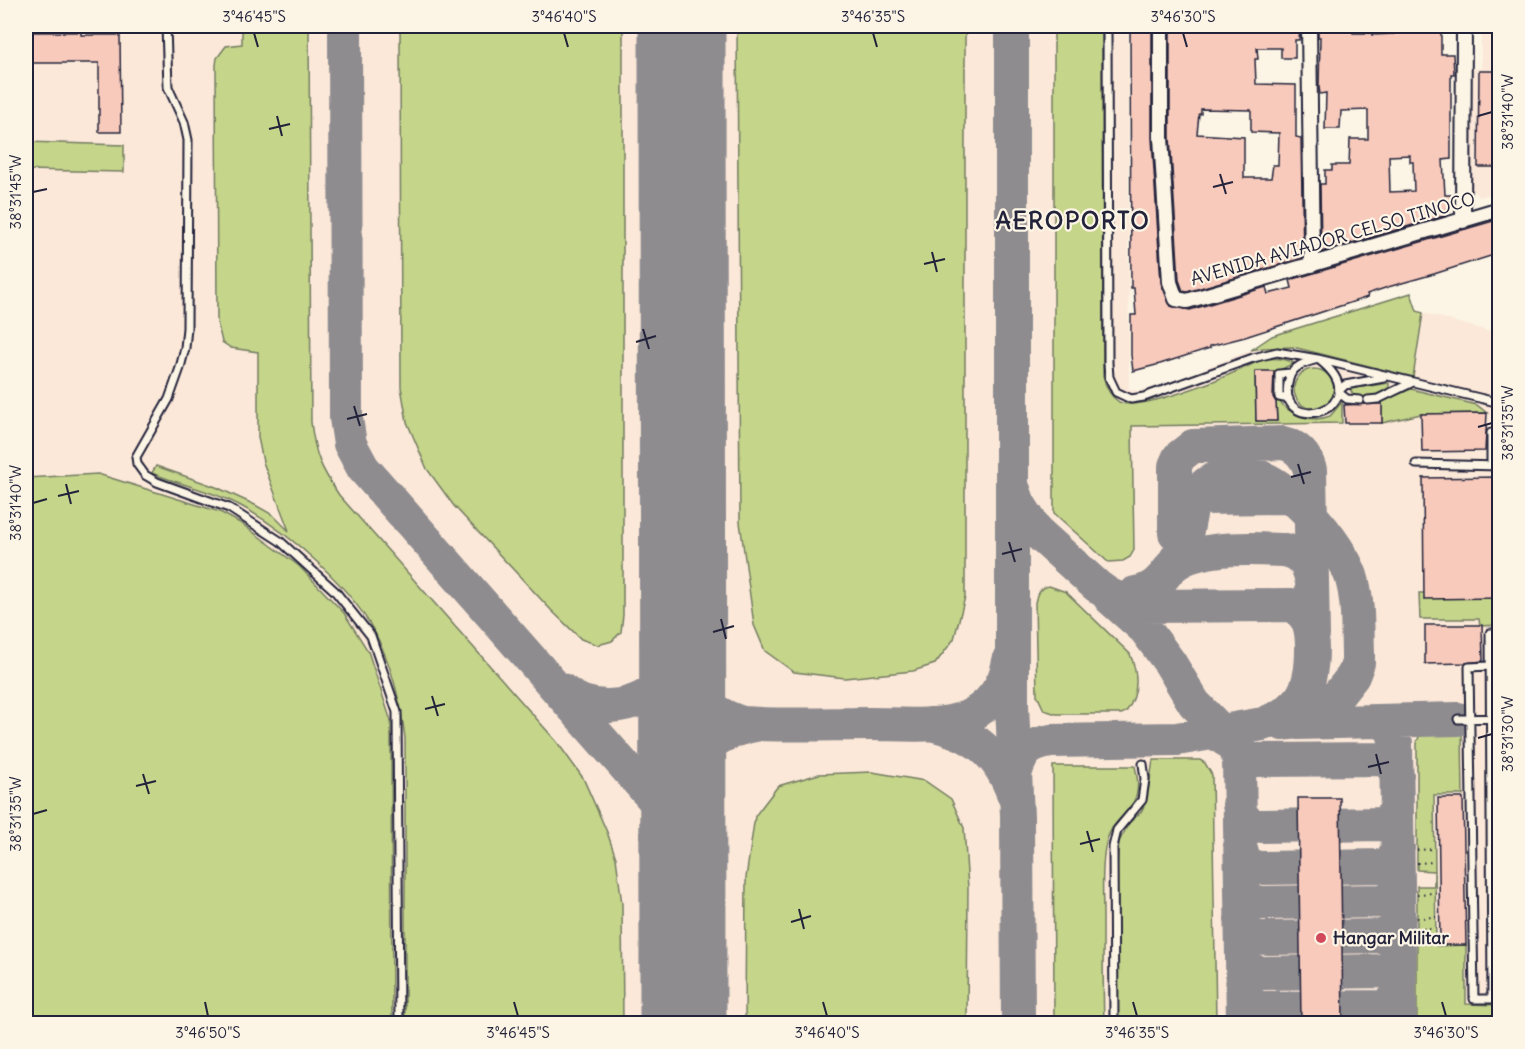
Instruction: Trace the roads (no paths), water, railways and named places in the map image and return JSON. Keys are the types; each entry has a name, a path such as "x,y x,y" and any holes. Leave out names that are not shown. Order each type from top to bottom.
{"street":[{"name":"AVENIDA AVIADOR CELSO TINOCO","path":"1161,26 1161,137 1170,282 1176,299 1187,301 1500,209"},
{"path":"1309,26 1312,265"},
{"path":"1463,221 1464,26"}],"lane":[{"path":"166,26 168,87 184,122 188,141 187,328 180,368 169,399 136,457 137,464 146,475 157,482 229,507 280,541 335,591 371,636 397,712 399,1023"},
{"path":"1107,26 1108,363 1109,377 1116,392 1131,399 1144,397 1253,358 1277,352 1318,359 1500,403"},
{"path":"1318,359 1304,363 1290,373 1287,384 1289,399 1296,408 1311,414 1322,412 1331,406 1338,392 1346,385 1389,377"},
{"path":"1318,359 1334,374 1338,382 1338,392"},
{"path":"1338,392 1347,399 1378,399 1411,382"},
{"path":"1491,433 1491,465"},
{"path":"1416,464 1500,466"},
{"path":"1490,666 1469,667 1474,999 1496,999 1490,633 1500,633"},
{"path":"1458,719 1500,718"},
{"path":"1114,1023 1113,847 1117,830 1142,800 1145,779 1143,764"},
{"path":"1491,772 1500,772"}],"place":[{"name":"Hangar Militar","path":"1321,938"}],"district":[{"name":"AEROPORTO","path":"1073,221"}]}
